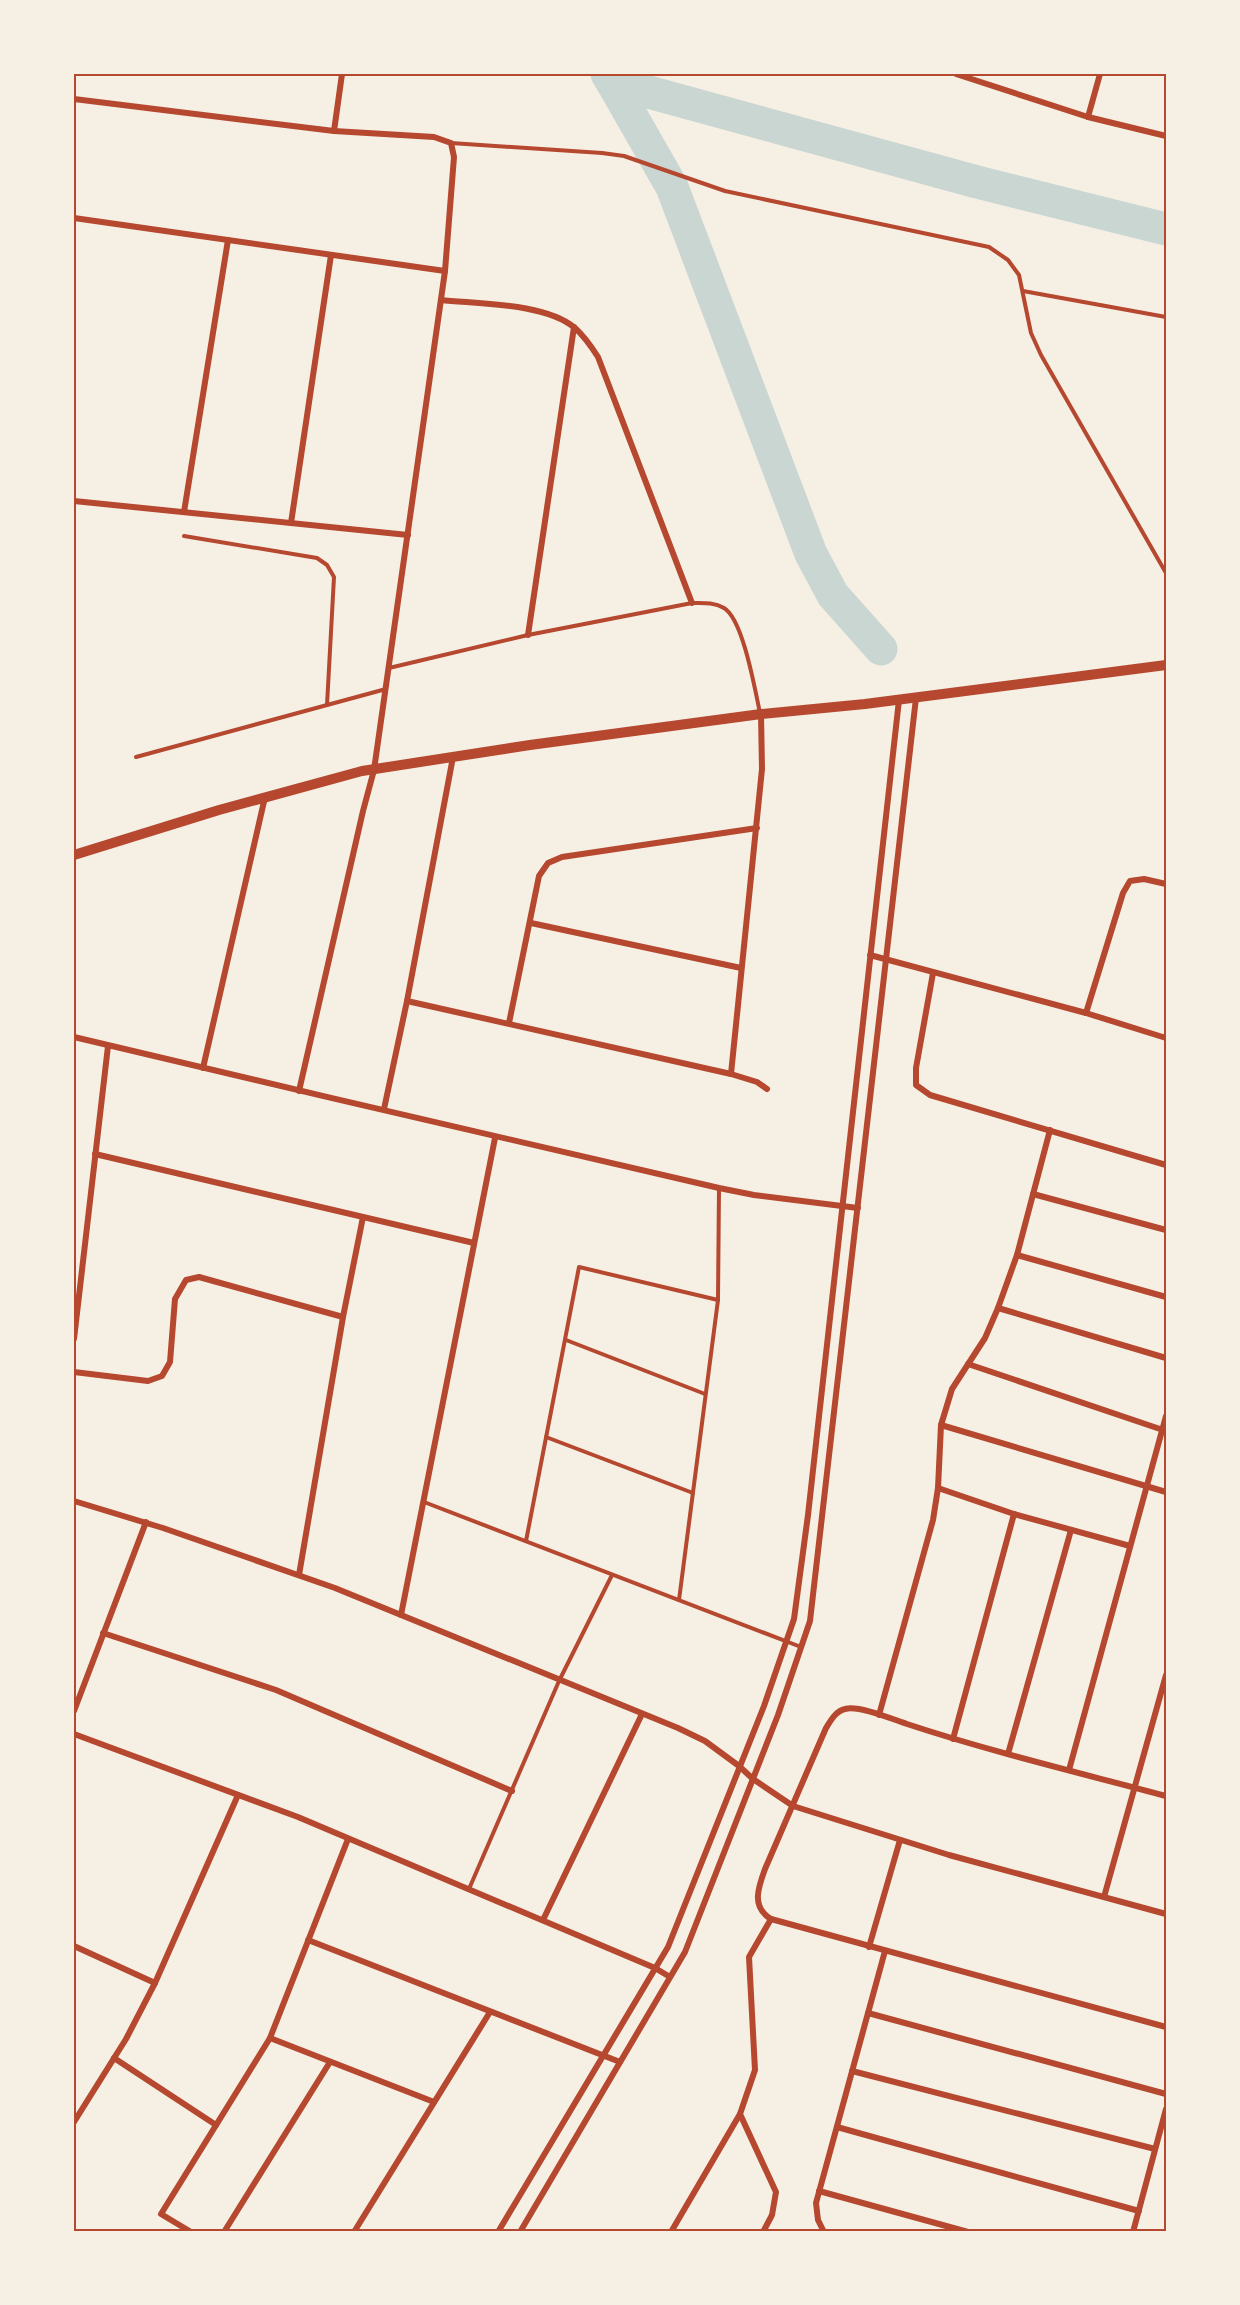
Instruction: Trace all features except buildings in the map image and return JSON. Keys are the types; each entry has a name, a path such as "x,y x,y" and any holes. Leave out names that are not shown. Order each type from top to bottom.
{"street":[{"path":"334,131 342,74"},
{"path":"956,74 1088,117 1167,136"},
{"path":"1088,117 1100,74"},
{"path":"74,99 334,131 434,136 451,143 454,157 445,271 374,770 299,1091"},
{"path":"74,218 445,271"},
{"path":"184,513 228,240"},
{"path":"291,523 331,255"},
{"path":"441,300 531,309 556,316 574,327 589,343 598,357 692,603"},
{"path":"528,635 574,327"},
{"path":"74,501 408,535"},
{"path":"74,855 265,797 374,770 760,714 916,698 1167,665"},
{"path":"520,2232 685,1952 753,1779 810,1621 916,698"},
{"path":"498,2232 668,1947 740,1766 794,1619 808,1515 899,700"},
{"path":"730,1074 762,769 760,714"},
{"path":"384,1109 453,757"},
{"path":"203,1068 265,797"},
{"path":"509,1023 539,876 548,863 562,857 757,828"},
{"path":"1086,1013 1123,893 1130,882 1144,879 1167,884"},
{"path":"531,923 741,968"},
{"path":"870,955 1086,1013 1167,1038"},
{"path":"933,973 916,1068 916,1085 930,1095 1167,1165"},
{"path":"407,1001 730,1074 757,1082 767,1089"},
{"path":"74,1037 384,1109 495,1138 754,1196 858,1208"},
{"path":"74,1339 108,1046"},
{"path":"879,1715 933,1520 938,1488 941,1425 952,1389 985,1338 998,1308 1017,1255 1050,1130"},
{"path":"401,1616 495,1138"},
{"path":"95,1154 474,1243"},
{"path":"1034,1194 1167,1230"},
{"path":"298,1575 343,1317 363,1217"},
{"path":"1017,1255 1167,1297"},
{"path":"74,1372 148,1381 162,1376 170,1362 176,1299 186,1280 199,1277 343,1317"},
{"path":"998,1308 1167,1358"},
{"path":"968,1364 1163,1430"},
{"path":"1069,1770 1167,1416"},
{"path":"941,1425 1167,1492"},
{"path":"938,1488 1014,1514 1131,1546"},
{"path":"74,1501 146,1522 298,1575 642,1714 705,1741 740,1766 753,1779 793,1806 900,1840 1167,1914"},
{"path":"953,1739 1014,1514"},
{"path":"74,1711 146,1522"},
{"path":"1008,1754 1071,1530"},
{"path":"103,1633 276,1690 512,1791"},
{"path":"1104,1897 1167,1675"},
{"path":"1167,1796 953,1739 879,1715 844,1709 833,1716 826,1728 759,1884 757,1904 762,1914 771,1919 1167,2027"},
{"path":"543,1920 642,1714"},
{"path":"74,1734 348,1839 655,1968 670,1977"},
{"path":"74,2122 114,2058 155,1983 238,1795"},
{"path":"191,2232 161,2214 270,2038 348,1839"},
{"path":"869,1947 900,1840"},
{"path":"671,2232 740,2114 755,2070 748,1957 771,1919"},
{"path":"308,1940 620,2062"},
{"path":"74,1946 155,1983"},
{"path":"824,2232 818,2220 816,2203 885,1951"},
{"path":"354,2232 490,2012"},
{"path":"868,2013 1167,2094"},
{"path":"270,2038 434,2102"},
{"path":"114,2058 216,2125"},
{"path":"224,2232 330,2062"},
{"path":"852,2071 1155,2150"},
{"path":"1133,2232 1167,2109"},
{"path":"740,2114 776,2192 772,2216 763,2232"},
{"path":"837,2127 1139,2211"},
{"path":"819,2191 969,2232"}],"lane":[{"path":"451,143 624,156 725,191 988,247 1008,260 1019,275 1031,333 1041,354 1167,573"},
{"path":"1023,291 1167,317"},
{"path":"184,536 317,558 327,565 334,577 327,705"},
{"path":"389,668 528,635 692,603 710,603 725,608 734,620 742,638 760,714"},
{"path":"136,757 386,689"},
{"path":"679,1600 718,1300 718,1188"},
{"path":"526,1541 579,1267 718,1300"},
{"path":"566,1340 705,1394"},
{"path":"546,1437 693,1493"},
{"path":"423,1502 801,1647"},
{"path":"469,1889 559,1681 612,1575"}],"waterway":[{"path":"607,74 612,82 977,182 1166,229"},
{"path":"612,82 672,187 811,554 833,595 881,649"}]}
